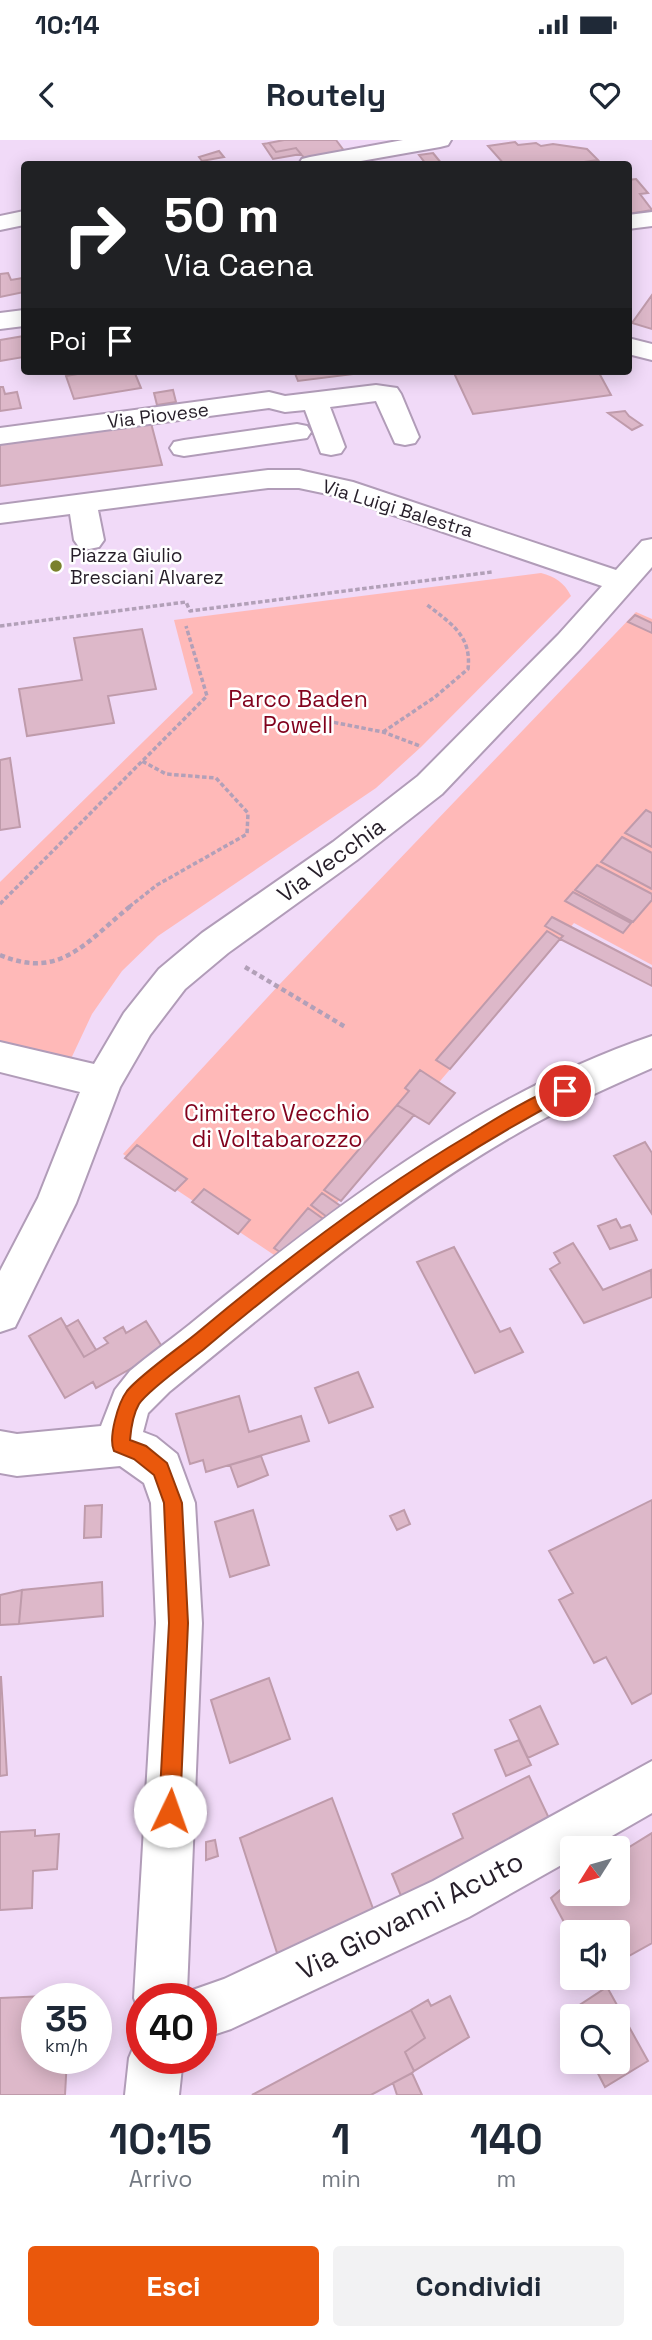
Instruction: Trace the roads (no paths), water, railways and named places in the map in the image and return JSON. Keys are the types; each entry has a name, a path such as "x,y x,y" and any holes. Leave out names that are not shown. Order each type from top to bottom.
{"street":[{"path":"326,161 440,140"},
{"path":"0,223 21,219"},
{"path":"632,222 652,219"},
{"path":"0,321 21,318"},
{"path":"632,347 652,352"},
{"name":"Via Piovese","path":"0,436 269,400 285,404 376,393 388,394 405,437"},
{"path":"315,401 331,447"},
{"path":"175,413 197,489"},
{"path":"184,448 297,432"},
{"name":"Via Luigi Balestra","path":"0,514 268,479 321,482 622,582"},
{"path":"82,504 89,540"},
{"name":"Via Vecchia","path":"0,1313 55,1203 103,1083 137,1024 173,979 215,943 345,851 419,794 461,755 569,642 652,548"},
{"path":"120,1445 122,1428 133,1397 237,1311 388,1195 428,1167 506,1121 584,1081 652,1051"},
{"path":"0,1056 103,1083"},
{"path":"0,1452 17,1455 120,1445 140,1452 161,1469 173,1503 178,1623 161,1983"},
{"name":"Via Giovanni Acuto","path":"217,2008 451,1899 652,1786"},
{"path":"152,2095 154,2074"}],"place":[{"name":"Piazza Giulio Bresciani Alvarez","path":"56,566"}],"park label":[{"name":"Parco Baden Powell","path":"298,712"},
{"name":"Cimitero Vecchio di Voltabarozzo","path":"277,1126"}]}
